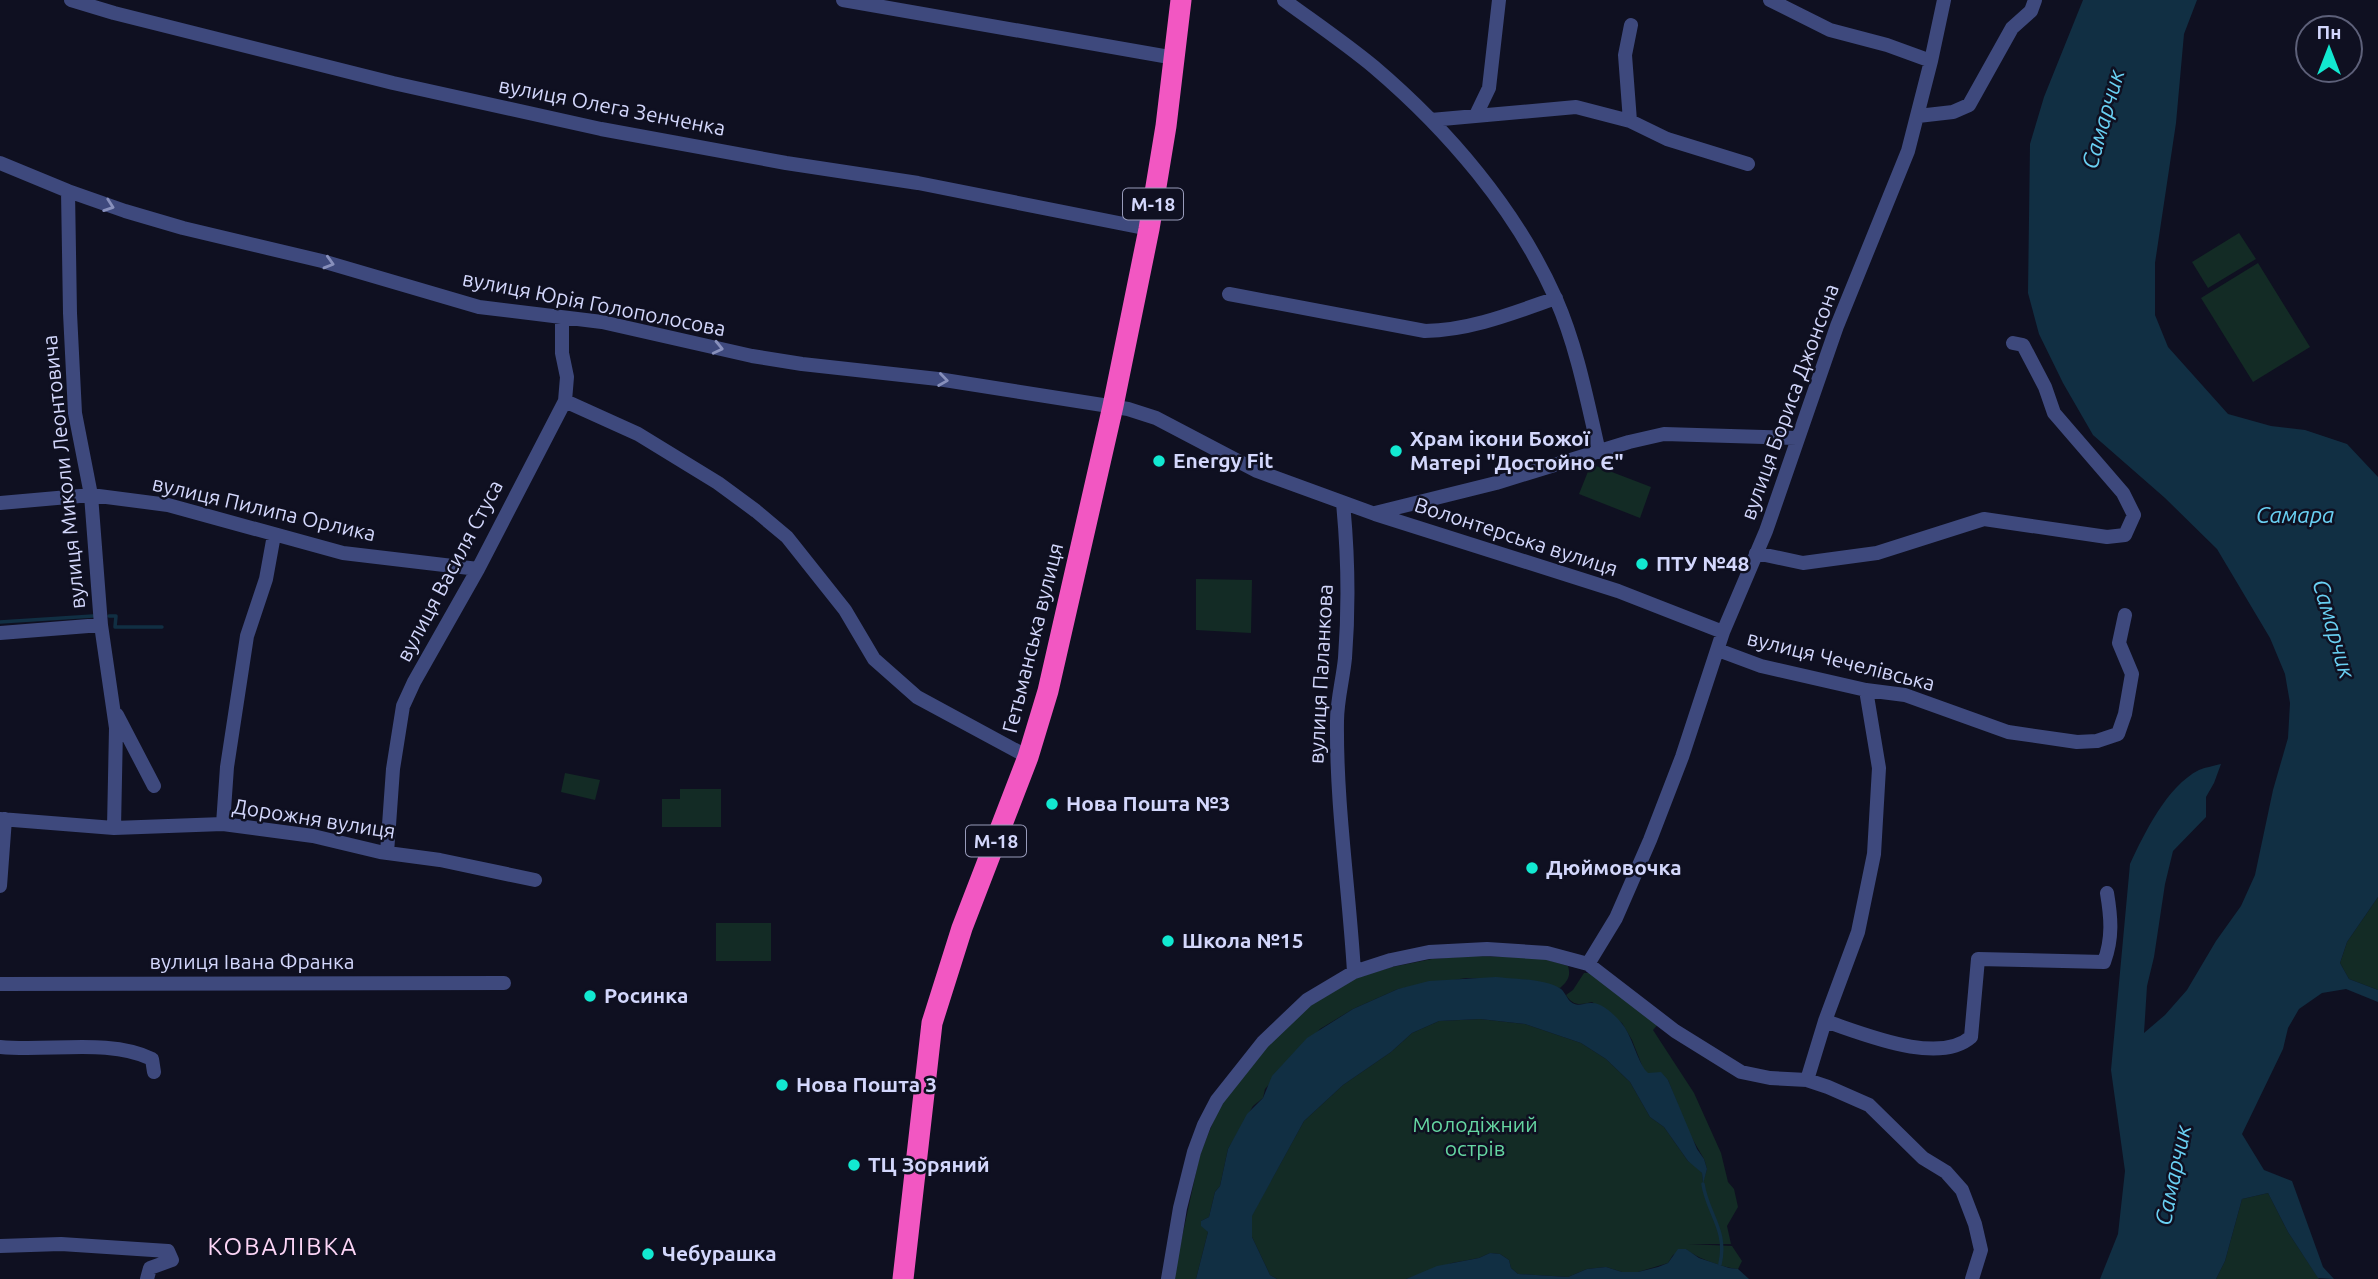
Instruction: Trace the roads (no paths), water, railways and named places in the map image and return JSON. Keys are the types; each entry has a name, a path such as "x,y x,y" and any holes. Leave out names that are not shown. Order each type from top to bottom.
{"highway":[{"name":"Гетьманська вулиця","path":"903,1279 932,1023 962,928 1028,757 1048,691 1149,229 1181,0"}],"street":[{"name":"вулиця Олега Зенченка","path":"71,0 393,83 601,129 786,163 918,183 1149,229"},
{"path":"843,0 1175,58"},
{"path":"1284,0 1373,66 1431,120 1483,178 1522,235 1556,298 1573,345 1600,452"},
{"path":"1476,115 1489,88 1499,0"},
{"path":"1770,0 1830,30 1887,45 1931,61"},
{"name":"вулиця Бориса Джонсона","path":"1588,964 1616,918 1650,840 1682,757 1723,632 1766,531 1837,326 1908,151 1944,0"},
{"path":"1918,116 1953,112 1969,105 2012,28 2031,11 2035,0"},
{"path":"1630,121 1625,55 1631,25"},
{"path":"1431,120 1576,107 1630,121 1667,139 1748,164"},
{"name":"вулиця Юрія Голополосова","path":"0,163 68,191 183,228 322,261 479,307 602,323 752,356 802,364 938,379 1112,406"},
{"name":"вулиця Миколи Леонтовича","path":"68,191 69,313 75,413 91,495 100,625 116,728 114,828"},
{"path":"1229,294 1424,331 1473,325 1556,298"},
{"name":"вулиця Василя Стуса","path":"387,853 393,769 403,706 565,401 567,377 562,353 562,318"},
{"path":"1756,553 1803,563 1877,553 1984,519 2107,537 2125,535 2134,515 2123,493 2054,413 2045,387 2023,345 2013,343"},
{"path":"565,401 638,434 718,483 756,511 787,537 845,610 874,659 917,697 1028,757"},
{"name":"Волонтерська вулиця","path":"1112,406 1156,418 1257,471 1343,503 1606,587 1723,632"},
{"name":"Волонтерська вулиця","path":"1375,514 1496,483 1664,434 1797,438"},
{"name":"вулиця Пилипа Орлика","path":"0,503 91,495 168,505 343,553 478,569"},
{"name":"вулиця Паланкова","path":"1343,503 1347,542 1347,617 1344,666 1336,718 1338,801 1349,888 1354,972"},
{"path":"223,824 227,767 247,636 267,579 274,535"},
{"name":"вулиця Чечелівська","path":"1718,650 1761,666 1866,690 1905,695 2008,732 2077,742 2108,738 2118,733 2125,714 2132,674 2119,643 2125,615"},
{"path":"0,633 100,625"},
{"path":"1807,1080 1825,1021 1858,932 1874,854 1879,768 1866,690"},
{"name":"вулиця Миколи Леонтовича","path":"113,706 154,786"},
{"path":"0,886 2,819"},
{"name":"Дорожня вулиця","path":"2,819 114,828 223,824 313,836 387,853 440,860 535,880"},
{"path":"1825,1021 1893,1043 1931,1048 1962,1045 1971,1037 1978,959 2104,961 2110,946 2111,919 2107,893"},
{"path":"1168,1279 1180,1208 1203,1125 1217,1100 1263,1042 1307,1000 1354,972 1429,952 1475,949 1546,953 1588,964 1675,1031 1741,1072 1770,1078 1807,1080 1869,1105 1923,1158 1946,1172 1962,1190 1981,1250 1972,1279"},
{"name":"вулиця Івана Франка","path":"0,984 504,983"},
{"path":"0,1047 105,1048 139,1053 152,1059 154,1072"},
{"path":"0,1246 61,1244 168,1251 172,1260 150,1268 147,1279"}],"water":[{"name":"Самара","path":"2083,0 2197,0 2184,34 2176,123 2155,263 2155,315 2168,347 2228,414 2271,426 2305,430 2347,444 2378,477 2378,897 2347,942 2340,963 2349,979 2378,990 2378,1002 2346,989 2322,993 2299,1009 2288,1028 2283,1049 2242,1134 2264,1170 2292,1181 2323,1267 2334,1279 2318,1278 2288,1232 2268,1193 2242,1199 2225,1261 2216,1279 2100,1279 2118,1234 2125,1171 2111,1070 2130,864 2158,812 2177,787 2199,770 2221,764 2206,797 2206,817 2173,851 2147,986 2144,1033 2165,1015 2187,990 2216,941 2241,906 2255,875 2273,790 2288,738 2290,703 2285,674 2270,638 2217,549 2165,498 2093,435 2039,334 2028,293 2030,144 2044,97"},
{"path":"1496,977 1548,983 1561,989 1574,1004 1596,1004 1617,1018 1627,1030 1644,1069 1648,1073 1661,1072 1668,1080 1697,1149 1704,1159 1707,1169 1703,1184 1702,1173 1688,1161 1664,1127 1650,1117 1630,1082 1606,1059 1581,1043 1525,1024 1480,1019 1439,1021 1412,1033 1391,1052 1343,1085 1304,1121 1252,1216 1252,1237 1270,1275 1277,1279 1196,1279 1208,1232 1201,1226 1201,1221 1209,1217 1215,1192 1220,1186 1228,1149 1247,1114 1263,1098 1272,1076 1307,1038 1353,1009 1398,989 1429,981"},
{"path":"1678,1249 1686,1249 1699,1258 1738,1269 1749,1279 1406,1279 1437,1266 1479,1258 1490,1253 1500,1254 1509,1260 1511,1268 1518,1274 1568,1277 1587,1269 1606,1267 1622,1272 1638,1272 1668,1263"}],"waterway":[{"path":"0,622 93,616"},
{"path":"109,616 116,616 115,627 162,627"},
{"path":"1703,1184 1719,1231 1722,1252 1720,1264"}],"place":[{"name":"Храм ікони Божої Матері \"Достойно Є\"","path":"1396,451"},
{"name":"Energy Fit","path":"1159,461"},
{"name":"ПТУ №48","path":"1642,564"},
{"name":"Нова Пошта №3","path":"1052,804"},
{"name":"Дюймовочка","path":"1532,868"},
{"name":"Школа №15","path":"1168,941"},
{"name":"Росинка","path":"590,996"},
{"name":"Нова Пошта 3","path":"782,1085"},
{"name":"ТЦ Зоряний","path":"854,1165"},
{"name":"Чебурашка","path":"648,1254"}],"district":[{"name":"КОВАЛІВКА","path":"283,1247"}],"water label":[{"name":"Самарчик","path":"2103,119"},
{"name":"Самарчик","path":"2334,629"},
{"name":"Самарчик","path":"2173,1175"}],"park label":[{"name":"Молодіжний острів","path":"1475,1137"}]}
